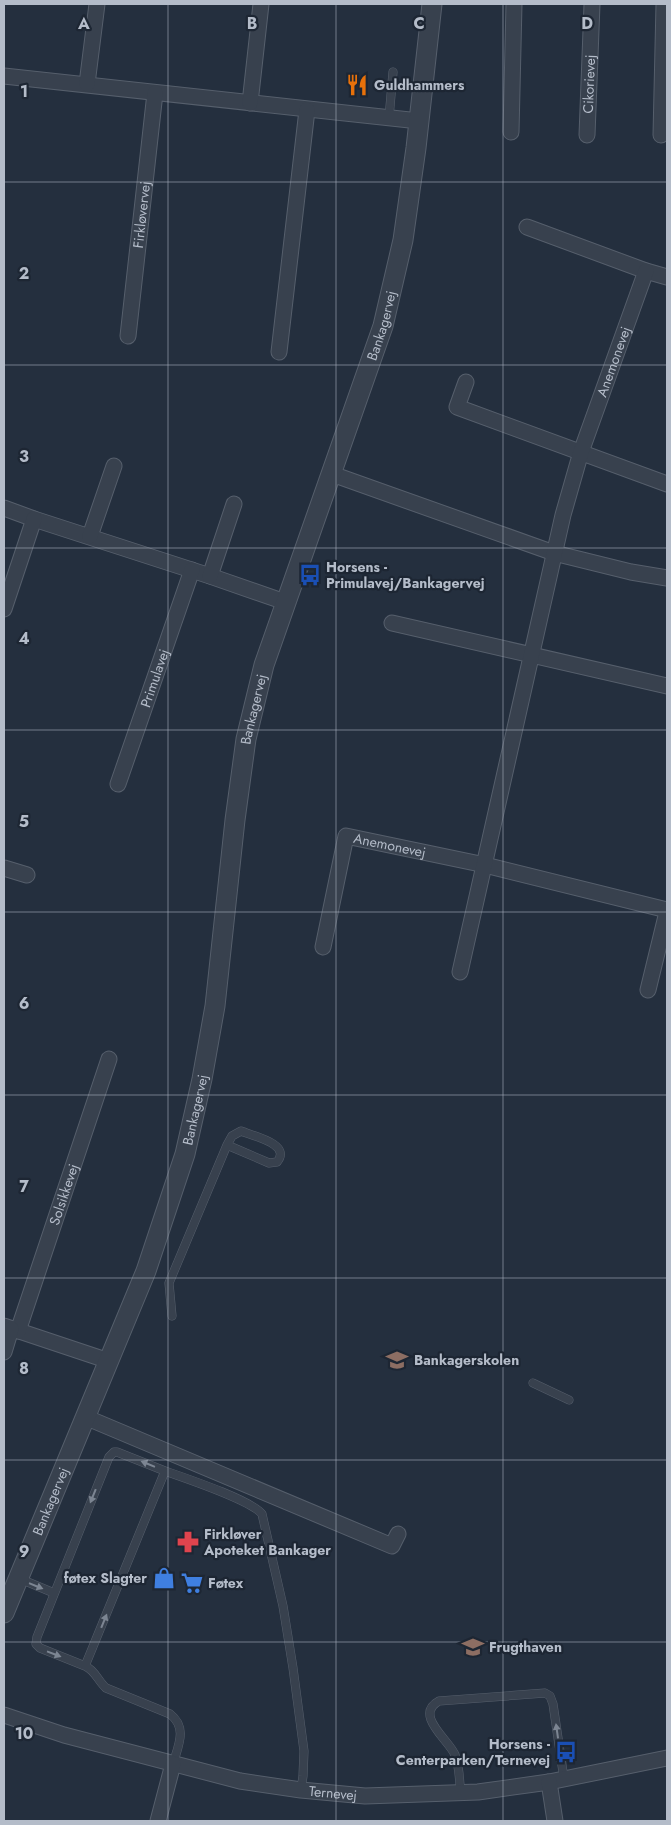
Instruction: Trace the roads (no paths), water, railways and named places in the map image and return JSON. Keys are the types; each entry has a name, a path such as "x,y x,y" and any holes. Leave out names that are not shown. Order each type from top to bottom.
{"street":[{"path":"87,84 97,4"},
{"path":"250,103 261,4"},
{"name":"Bankagervej","path":"4,1613 146,1271 185,1154 202,1079 215,1006 235,820 246,739 264,665 383,326 403,240 432,4"},
{"path":"511,132 514,4"},
{"name":"Cikorievej","path":"588,134 592,4"},
{"path":"660,135 664,4"},
{"path":"4,76 419,121"},
{"name":"Firkløvervej","path":"128,336 155,93"},
{"path":"279,352 307,110"},
{"path":"527,226 646,271 667,277"},
{"name":"Anemonevej","path":"460,972 563,515 580,452 646,271"},
{"path":"466,382 457,407 667,484"},
{"path":"90,536 114,466"},
{"path":"332,474 554,553 631,572 667,578"},
{"path":"210,576 234,504"},
{"path":"4,508 285,602"},
{"path":"4,608 34,519"},
{"name":"Primulavej","path":"118,784 192,570"},
{"path":"392,623 667,686"},
{"name":"Anemonevej","path":"323,947 346,836 485,865 667,911 648,990"},
{"path":"4,868 27,875"},
{"name":"Solsikkevej","path":"4,1352 109,1059"},
{"path":"11,1329 108,1361"},
{"path":"85,1417 392,1546 398,1534"},
{"name":"Ternevej","path":"4,1716 64,1735 240,1781 301,1790 365,1796 461,1794 549,1782 667,1758"},
{"path":"158,1821 173,1764"},
{"path":"549,1782 556,1821"}],"lane":[{"path":"389,118 393,72"},
{"path":"172,1316 169,1283 227,1146 232,1136 241,1131 275,1145 280,1150 281,1155 277,1162 269,1163 227,1146"},
{"path":"533,1383 569,1400"},
{"path":"173,1764 180,1743 181,1732 176,1719 170,1714 106,1688 100,1683 91,1669 40,1648 36,1644 54,1593 111,1454 114,1452 187,1478 253,1506 262,1514 283,1606 295,1677 304,1751 301,1790"},
{"path":"85,1666 165,1471"},
{"path":"18,1578 54,1593"},
{"path":"461,1794 458,1763 455,1753 434,1727 431,1717 431,1708 434,1703 439,1701 544,1693 550,1696 553,1704 564,1779"}],"place":[{"name":"Guldhammers","path":"357,85"},
{"name":"Horsens - Primulavej/Bankagervej","path":"310,575"},
{"name":"Bankagerskolen","path":"397,1360"},
{"name":"Firkløver Apoteket Bankager","path":"188,1542"},
{"name":"føtex Slagter","path":"164,1578"},
{"name":"Føtex","path":"192,1583"},
{"name":"Frugthaven","path":"473,1647"},
{"name":"Horsens - Centerparken/Ternevej","path":"566,1752"}]}
